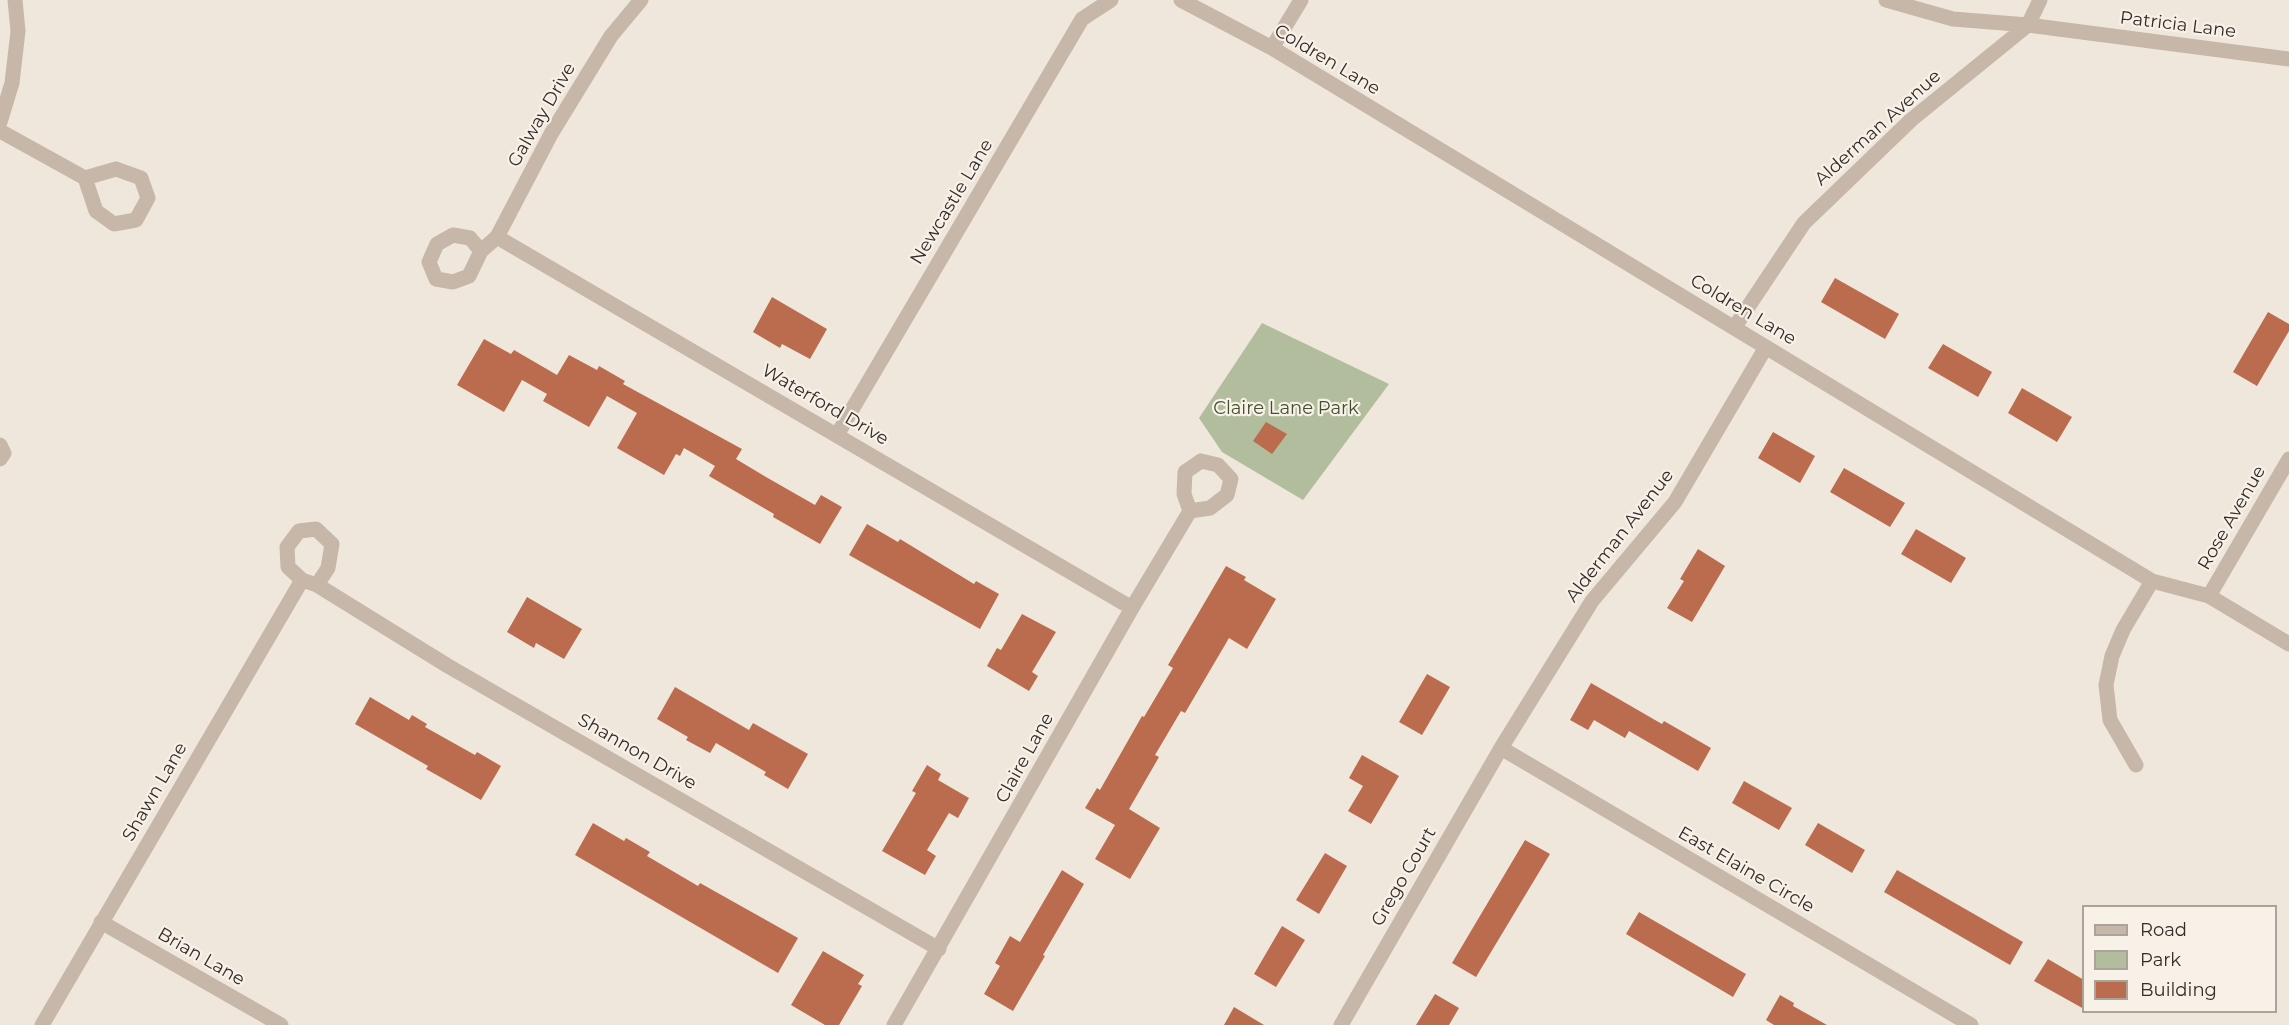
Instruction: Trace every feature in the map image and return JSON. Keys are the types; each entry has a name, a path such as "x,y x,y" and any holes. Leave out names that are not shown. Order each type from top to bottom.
{"street":[{"path":"0,122 13,73 18,31 15,0"},
{"name":"Galway Drive","path":"481,251 496,237 551,134 611,36 641,0"},
{"name":"Newcastle Lane","path":"837,435 1082,20 1111,0"},
{"name":"Coldren Lane","path":"1181,0 1272,48 2152,580 2210,596 2289,644"},
{"path":"1272,48 1301,0"},
{"name":"Patricia Lane","path":"1886,0 1953,19 2028,25 2289,59"},
{"name":"Alderman Avenue","path":"1734,327 1804,223 1911,120 2028,25 2040,0"},
{"path":"0,131 85,178"},
{"name":"Waterford Drive","path":"496,237 1132,608"},
{"name":"Alderman Avenue","path":"1501,748 1592,601 1675,502 1766,347"},
{"path":"0,445 4,453 0,459"},
{"name":"Rose Avenue","path":"2210,596 2289,459"},
{"name":"Claire Lane","path":"894,1025 1132,608 1190,511"},
{"path":"316,530 332,544 328,568 317,585 302,580 288,567 287,547 299,531 316,530"},
{"name":"Shawn Lane","path":"42,1025 302,580"},
{"path":"2136,765 2110,720 2106,685 2112,656 2123,630 2152,580"},
{"name":"Shannon Drive","path":"317,585 439,660 939,949"},
{"name":"Grego Court","path":"1341,1025 1501,748"},
{"name":"East Elaine Circle","path":"1501,748 1971,1025"},
{"name":"Brian Lane","path":"101,922 281,1025"}],"green space":[{"name":"Claire Lane Park","path":"1262,323 1389,384 1303,500 1222,452 1199,418"}],"building":[{"path":"1835,278 1899,314 1885,339 1821,302"},
{"path":"772,297 827,329 810,359 782,344 780,348 753,332"},
{"path":"2268,312 2289,324 2289,331 2257,386 2233,372"},
{"path":"484,339 511,354 514,350 557,375 569,355 597,370 599,366 625,381 623,384 742,449 736,459 766,477 815,505 821,495 842,507 820,544 709,476 715,466 684,448 680,456 676,454 664,475 617,448 637,413 607,396 589,427 543,401 547,394 522,380 504,412 457,385"},
{"path":"1943,344 1992,372 1978,397 1928,368"},
{"path":"2022,388 2072,417 2057,442 2008,413"},
{"path":"1266,422 1287,434 1272,454 1253,441"},
{"path":"1773,432 1815,456 1800,483 1758,458"},
{"path":"1844,468 1905,503 1890,527 1830,492"},
{"path":"867,524 898,542 900,539 974,584 976,581 999,594 980,629 849,555"},
{"path":"1916,529 1966,558 1951,583 1901,554"},
{"path":"1698,549 1725,566 1692,622 1667,608 1684,581 1680,579"},
{"path":"1226,566 1246,577 1244,580 1276,599 1247,649 1229,638 1185,713 1181,711 1155,755 1159,757 1129,809 1160,828 1130,879 1095,859 1115,825 1085,808 1097,788 1100,790 1142,716 1144,717 1173,668 1168,665"},
{"path":"527,597 582,629 564,659 536,643 534,648 507,632"},
{"path":"1022,614 1056,632 1032,672 1038,676 1029,691 987,666 997,648 1001,650"},
{"path":"1427,674 1450,687 1422,735 1399,722"},
{"path":"1591,683 1662,724 1664,721 1711,748 1698,771 1629,731 1625,738 1594,720 1588,730 1570,720"},
{"path":"675,687 749,730 753,723 808,754 788,789 764,775 766,772 716,743 710,753 686,740 688,737 657,719"},
{"path":"370,697 409,720 412,715 427,724 425,727 475,755 477,752 501,766 481,800 426,769 428,766 355,724"},
{"path":"1362,755 1399,776 1371,824 1348,811 1363,786 1349,778"},
{"path":"927,765 941,774 938,780 969,798 958,818 949,813 927,850 936,856 925,875 882,851 916,793 912,791"},
{"path":"1744,781 1792,808 1779,830 1732,803"},
{"path":"593,823 624,841 626,838 650,852 647,856 698,886 700,883 798,938 778,973 575,855"},
{"path":"1818,823 1865,850 1852,873 1805,845"},
{"path":"1525,840 1550,854 1476,977 1452,963"},
{"path":"1325,853 1347,866 1319,914 1296,900"},
{"path":"1062,870 1084,884 1013,1011 984,994 1000,966 995,963 1010,936 1020,942"},
{"path":"1897,870 2023,942 2010,965 1884,892"},
{"path":"1639,912 1746,974 1733,997 1626,934"},
{"path":"1282,926 1305,940 1276,987 1254,974"},
{"path":"823,951 864,975 858,984 862,986 839,1025 825,1025 791,1005"},
{"path":"2048,959 2082,979 2082,1008 2034,981"},
{"path":"1435,994 1459,1008 1449,1025 1416,1025"},
{"path":"1780,995 1794,1003 1793,1006 1827,1025 1774,1025 1766,1020"},
{"path":"1234,1007 1264,1025 1224,1025"}]}
